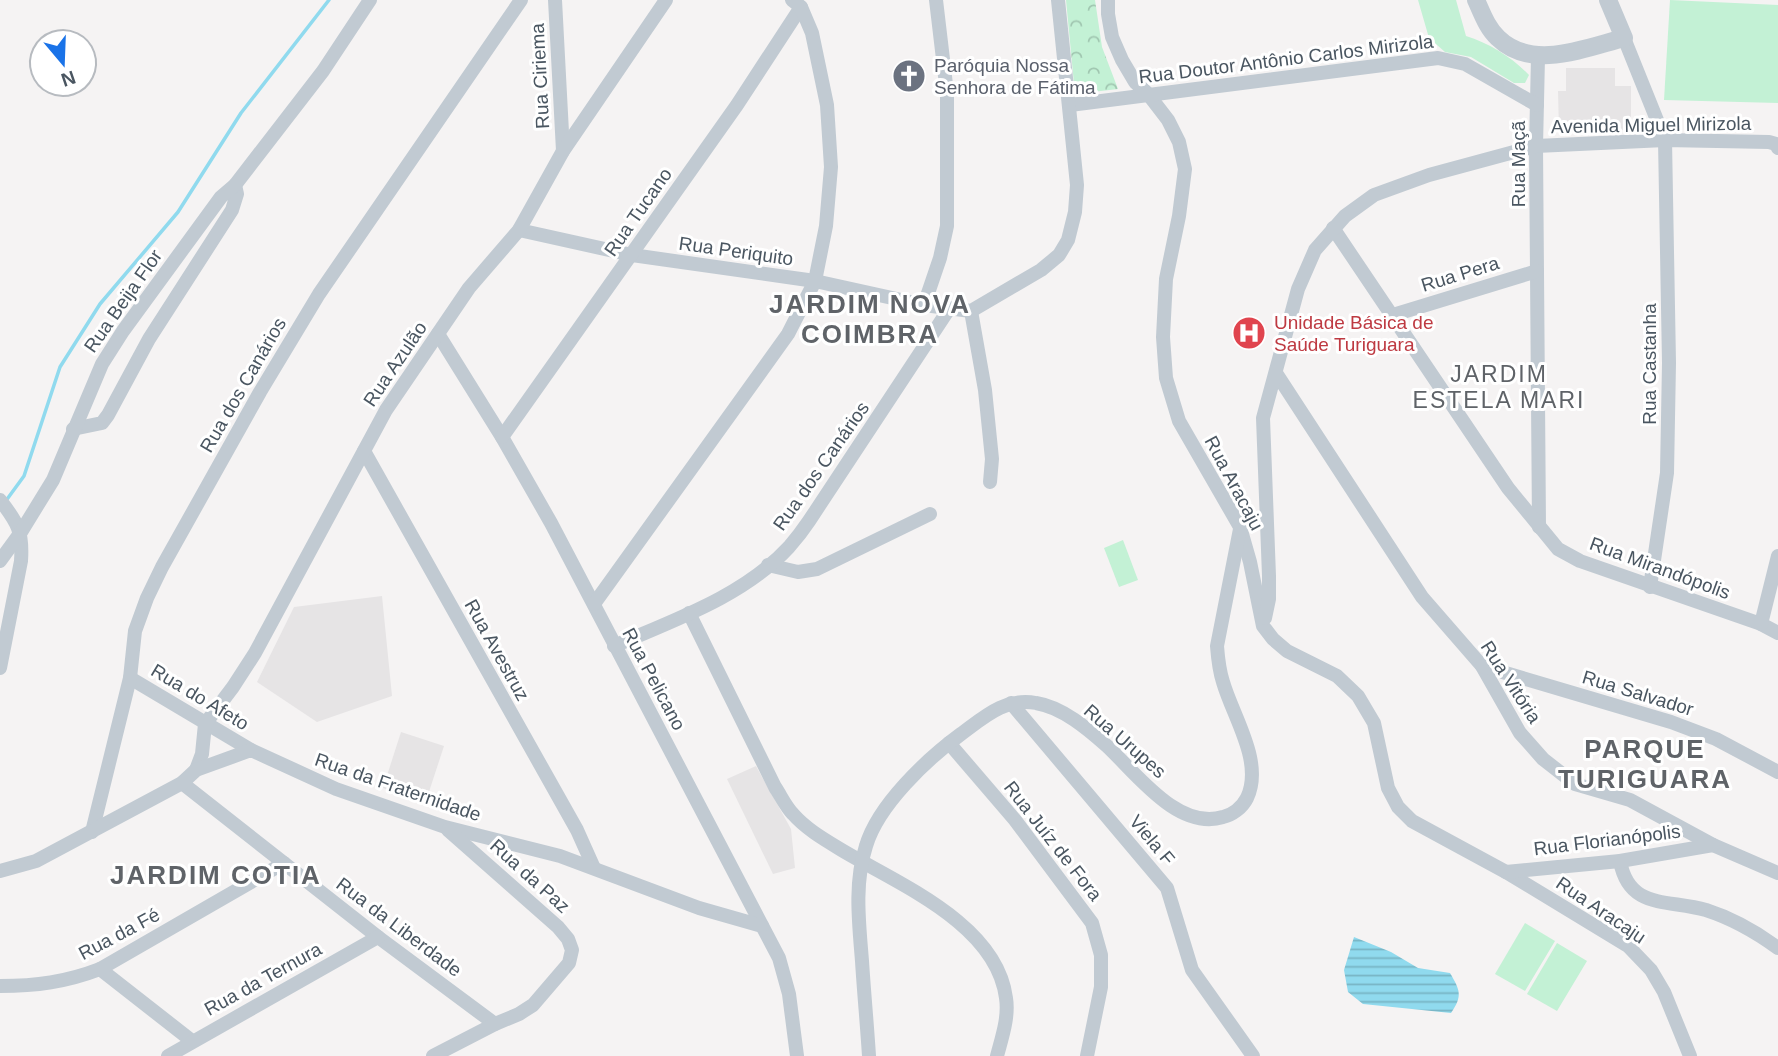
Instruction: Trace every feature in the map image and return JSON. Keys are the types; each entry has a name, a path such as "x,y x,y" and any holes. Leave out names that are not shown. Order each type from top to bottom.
{"street":[{"name":"Rua Beija Flor","path":"0,668 21,561 21,532 53,480 96,376 123,331 220,197 235,185 323,71 370,0"},
{"name":"Rua dos Canários","path":"92,832 130,678 135,631 162,567 260,391 348,250 428,139 521,0"},
{"name":"Rua Ciriema","path":"555,0 563,151"},
{"name":"Rua Azulão","path":"196,770 202,754 205,724 254,653 386,410 469,288 519,230 563,151 666,0"},
{"path":"924,304 940,258 947,226 947,93 936,0"},
{"path":"990,482 992,459 985,390 971,311 1041,270 1059,255 1068,240 1075,212 1077,185 1058,0"},
{"name":"Rua Aracaju","path":"1108,0 1112,37 1135,82 1168,120 1179,142 1185,169 1166,279 1163,337 1166,378 1179,421 1240,527 1263,626 1287,651 1336,677 1358,696 1374,723 1388,788 1398,807 1412,821 1506,872 1628,946 1651,970 1664,992 1690,1056"},
{"path":"1476,0 1485,21 1497,38 1512,48 1538,57 1624,38"},
{"path":"1608,0 1665,140"},
{"path":"594,604 788,334 815,281 826,226 831,167 827,105 812,33 796,3"},
{"name":"Rua Tucano","path":"502,437 737,105 796,3"},
{"name":"Rua Maçã","path":"1538,57 1536,146 1539,527"},
{"name":"Rua Doutor Antônio Carlos Mirizola","path":"1070,105 1438,58 1465,64 1537,105"},
{"name":"Avenida Miguel Mirizola","path":"1263,626 1269,599 1269,576 1263,418 1298,289 1315,250 1333,228 1374,195 1429,175 1536,146 1665,140 1773,145"},
{"name":"Rua Castanha","path":"1650,587 1667,473 1670,363 1665,140"},
{"path":"73,429 102,423 108,415 149,339 232,210 237,194 235,185"},
{"name":"Rua Mirandópolis","path":"1333,228 1508,488 1558,549 1580,561 1761,624 1778,633"},
{"name":"Rua Periquito","path":"519,230 632,256 815,281 949,309 971,311"},
{"name":"Rua Pera","path":"1393,315 1537,271"},
{"name":"Rua dos Canários","path":"614,646 689,613 746,582 789,547 949,309"},
{"name":"Rua Pelicano","path":"438,334 502,437 594,604 779,958 789,994 797,1056"},
{"name":"Rua Vitória","path":"1276,373 1422,597 1482,666 1520,733 1543,759 1575,784 1630,800 1713,845 1778,873"},
{"name":"Rua Avestruz","path":"363,451 577,830 594,869"},
{"path":"0,500 21,532 0,561"},
{"path":"768,565 798,572 817,569 930,514"},
{"name":"Rua Urupes","path":"1011,703 1038,703 1066,715 1106,745 1152,790 1194,818 1212,821 1232,815 1246,800 1252,780 1251,759 1223,684 1217,646 1240,527"},
{"path":"1761,624 1778,555"},
{"path":"689,613 775,787 792,814 817,835 946,911 984,946 999,970 1006,999 1005,1029 997,1056"},
{"name":"Rua Salvador","path":"1482,666 1716,738 1778,772"},
{"name":"Rua do Afeto","path":"130,678 251,750"},
{"path":"869,1056 857,907 861,861 866,842 901,789 949,743 994,710 1011,703"},
{"name":"Viela F","path":"1011,703 1167,888 1192,970 1253,1056"},
{"name":"Rua Juíz de Fora","path":"949,743 1015,820 1093,923 1101,955 1101,987 1087,1056"},
{"path":"0,871 36,861 182,783 196,770 251,750"},
{"name":"Rua da Fraternidade","path":"251,750 336,789 445,827 560,856 699,908 762,926"},
{"name":"Rua da Liberdade","path":"182,783 495,1024"},
{"name":"Rua da Paz","path":"433,1056 533,1005 569,962 572,950 568,939 558,927 445,827"},
{"path":"560,856 569,852 576,840 577,830"},
{"name":"Rua Florianópolis","path":"1506,872 1620,861 1713,845"},
{"path":"1620,861 1623,878 1633,890 1653,901 1705,910 1736,922 1778,948"},
{"name":"Rua da Fé","path":"0,986 38,986 72,980 100,969 284,863"},
{"name":"Rua da Ternura","path":"168,1056 379,937"},
{"path":"100,969 192,1041"}],"shaded area":[{"path":"1566,68 1615,68 1615,86 1631,86 1631,130 1559,131 1558,91 1566,91"},
{"path":"382,596 392,696 317,722 257,682 294,607"},
{"path":"401,732 444,746 425,804 383,788"},
{"path":"756,766 791,829 795,868 773,874 727,779"}],"green space":[{"path":"1066,0 1095,0 1102,47 1118,89 1075,94"},
{"path":"1418,0 1456,0 1466,36 1492,47 1516,63 1529,75 1525,83 1514,83 1471,57 1445,52 1429,38"},
{"path":"1670,0 1778,5 1778,103 1664,100"},
{"path":"1123,540 1138,580 1119,587 1104,548"},
{"path":"1525,923 1555,941 1525,991 1495,974"},
{"path":"1557,943 1587,961 1557,1011 1527,994"}],"water":[{"path":"1354,937 1391,952 1418,968 1450,973 1459,993 1451,1013 1363,1004 1348,992 1344,970"}],"waterway":[{"path":"5,502 24,476 60,367 100,304 178,212 241,113 329,0"}],"place":[{"name":"Paróquia Nossa Senhora de Fátima","path":"909,76"},
{"name":"Unidade Básica de Saúde Turiguara","path":"1249,333"}],"district":[{"name":"JARDIM NOVA COIMBRA","path":"870,319"},
{"name":"JARDIM ESTELA MARI","path":"1499,387"},
{"name":"PARQUE TURIGUARA","path":"1645,764"},
{"name":"JARDIM COTIA","path":"216,875"}]}
